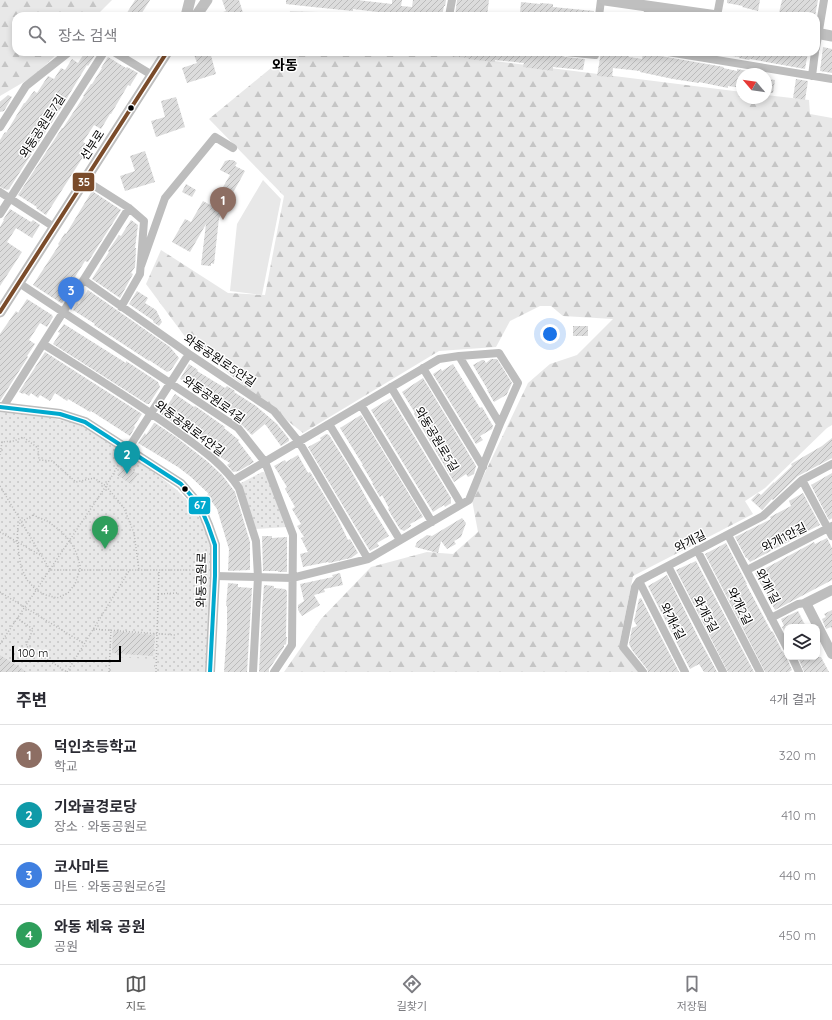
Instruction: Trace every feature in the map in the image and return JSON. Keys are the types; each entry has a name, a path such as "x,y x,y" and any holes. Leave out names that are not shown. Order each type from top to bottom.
{"main road":[{"path":"187,12 190,0"},
{"path":"199,12 207,0"},
{"path":"605,0 617,1 648,11 662,12"},
{"path":"820,34 832,36"},
{"name":"선부로","path":"0,312 164,56"}],"street":[{"path":"450,12 452,0"},
{"path":"600,12 601,0"},
{"path":"718,12 720,0"},
{"path":"820,19 824,0"},
{"path":"1,122 26,86 64,56"},
{"name":"와동공원로7길","path":"0,214 101,56"},
{"path":"121,56 152,75"},
{"path":"692,56 832,79"},
{"path":"812,76 814,56"},
{"path":"141,266 165,198 215,137 234,148"},
{"path":"85,180 129,208 144,221 140,274 121,307"},
{"path":"0,192 54,227"},
{"path":"2,407 129,208"},
{"name":"와동공원로5안길","path":"84,280 189,354 274,411 299,442"},
{"name":"와동공원로4길","path":"19,283 238,428 265,462 293,535 292,644 274,672"},
{"name":"와동공원로4안길","path":"43,344 151,412 212,456 234,480 239,488 256,541 258,577 253,672"},
{"path":"215,573 258,577 292,578 368,559 470,500 518,383 499,353 439,359 234,480"},
{"path":"128,449 189,354"},
{"path":"459,356 500,424"},
{"name":"와동공원로5길","path":"423,368 483,467"},
{"name":"와동공원로5길","path":"392,387 462,504"},
{"path":"361,405 432,522"},
{"name":"와동공원로","path":"2,407 60,414 85,422 181,484 200,506 215,545 210,672"},
{"path":"329,424 400,540"},
{"path":"299,442 368,559"},
{"name":"와개길","path":"639,581 763,516 802,480 832,464"},
{"path":"802,480 830,527 832,536"},
{"name":"와개1안길","path":"746,570 830,527"},
{"name":"와개1길","path":"728,535 784,642"},
{"name":"와개2길","path":"697,550 760,672"},
{"name":"와개3길","path":"668,566 723,672"},
{"path":"639,581 636,587 623,647 643,672"},
{"name":"와개4길","path":"639,581 685,672"},
{"path":"772,618 798,604 806,604 832,590"},
{"path":"806,604 832,654"},
{"path":"793,660 799,672"}],"path":[{"path":"0,455 2,442 14,441 23,437 38,448 39,460 52,461 76,482 94,478 106,486 124,508 134,533 139,571"},
{"path":"0,644 70,541 128,449"},
{"path":"0,486 50,570"},
{"path":"33,515 47,521 61,531 70,541 76,552 80,570 75,584 68,593 57,598 46,595 36,590 27,580 21,567 17,541 18,526 21,522 33,515"},
{"path":"0,532 41,556"},
{"path":"50,570 215,573"},
{"path":"17,618 33,629 26,646 67,672 129,571"},
{"path":"156,672 159,571"},
{"path":"0,592 84,644"},
{"path":"158,594 177,594"},
{"path":"93,629 176,634"},
{"path":"109,672 111,630"}],"green space":[{"path":"0,0 112,0 100,12 12,12 12,56 55,56 34,76 0,96"},
{"path":"290,11 318,12 290,12"},
{"path":"282,56 453,56 736,91 736,104 772,104 772,96 809,100 810,114 832,118 832,425 827,428 765,488 745,501 753,514 633,576 619,647 638,672 284,672 321,619 371,567 427,552 453,554 478,532 472,500 528,383 550,364 577,355 613,319 563,316 551,306 540,306 510,321 496,347 439,351 303,433 189,342 146,284 161,250 228,293 265,295 284,196 209,119 282,59"},
{"path":"263,180 281,199 262,295 230,291 237,224"},
{"path":"0,407 75,423 100,435 159,476 177,490 192,505 209,535 211,563 209,672 0,672"},
{"path":"264,472 282,503 287,527 255,529 240,486 241,483"},
{"path":"113,657 154,659 154,672 112,672"}],"building":[{"path":"135,0 150,0 142,12 128,12"},
{"path":"222,0 239,0 243,12 223,12 226,11"},
{"path":"286,0 357,0 392,4 392,0 402,0 401,6 412,7 413,0 446,0 443,12 377,12 353,9 353,11 286,4"},
{"path":"457,0 489,0 488,12 456,12"},
{"path":"727,0 760,0 758,11 727,3"},
{"path":"782,0 818,0 816,12 779,12"},
{"path":"521,2 553,4 553,7 594,11 594,12 520,12"},
{"path":"823,47 832,49 832,73 820,71"},
{"path":"82,56 94,56 88,66 87,65 9,189 7,190 0,187 0,140 5,132 6,133 24,103 34,91 37,93 48,76 54,79 61,68 65,70 72,59 78,63"},
{"path":"194,56 211,56 216,74 187,83 182,68 197,63"},
{"path":"450,56 563,56 585,59 583,70 553,67 553,71 523,67 524,63 495,60 495,62"},
{"path":"600,56 629,56 642,59 642,56 660,56 724,67 723,68 736,71 736,87 728,86 728,88 699,82 673,79 640,71 613,68 612,77 597,76"},
{"path":"732,56 807,56 805,69"},
{"path":"108,57 126,68 127,67 138,73 130,86 128,85 101,129 94,125 83,142 90,146 46,215 36,208 37,207 18,195 92,84"},
{"path":"796,79 808,81 805,100 793,98"},
{"path":"772,80 775,80 772,93"},
{"path":"8,95 12,97 4,111 0,112 0,102"},
{"path":"176,97 185,127 156,137 151,121 165,117 161,101"},
{"path":"145,151 155,182 125,191 120,176 135,171 130,156"},
{"path":"233,160 237,163 235,166 245,171 219,218 214,264 211,263 211,266 201,265 206,224 190,252 172,242 185,219 191,222 203,201 212,206 230,175 220,170 225,161"},
{"path":"186,184 196,190 192,197 182,192"},
{"path":"92,191 121,210 88,262 85,261 75,277 78,279 61,303 33,285"},
{"path":"10,209 31,222 33,220 40,225 32,238 16,228 7,242 22,252 0,286 0,227"},
{"path":"131,220 138,225 135,248 135,267 131,273 133,274 120,298 92,279 109,252 108,251 119,235 121,236"},
{"path":"88,290 170,347 179,358 171,370 167,372 149,361 73,310"},
{"path":"137,291 148,298 145,303 156,310 162,322 159,326 129,304"},
{"path":"27,299 53,317 47,327 40,323 29,340 35,344 0,401 0,334 16,311 18,313"},
{"path":"64,324 158,382 160,387 149,404 53,344 60,333 58,332"},
{"path":"573,326 588,326 588,336 573,336"},
{"path":"45,352 142,414 134,426 135,427 130,436 91,411 90,412 68,399 67,401 55,393 50,401 40,395 38,398 31,393 29,396 19,392"},
{"path":"491,359 497,359 512,383 506,396 494,402 473,365 482,360 486,363"},
{"path":"189,364 198,370 197,371 225,388 227,386 256,406 277,424 289,441 281,446 265,424 252,435 241,424 242,422 228,413 229,412 216,403 217,402 180,379"},
{"path":"453,364 493,426 492,429 480,436 483,440 476,444 433,374 441,369 442,371"},
{"path":"423,378 476,466 474,474 468,477 466,474 454,482 402,392"},
{"path":"175,394 225,427 224,428 239,440 238,441 254,462 239,471 233,472 227,465 230,463 215,454 217,451 161,414"},
{"path":"391,398 451,498 451,503 445,507 444,505 433,512 371,410"},
{"path":"361,415 423,517 410,524 411,526 404,531 400,529 392,516 382,495 380,497 363,465 340,428"},
{"path":"154,423 176,437 208,462 222,475 235,492 250,542 250,570 228,571 229,549 217,509 207,495 209,494 178,467 138,443 145,433 146,435"},
{"path":"326,434 329,435 349,467 389,536 377,543 379,546 370,551 308,447 321,440 320,438"},
{"path":"832,438 832,458 798,476 762,510 751,500 758,493 761,495 792,466 791,464 822,446"},
{"path":"298,455 337,517 348,540 350,539 358,553 351,558 303,567 300,554 308,552 301,538 304,537 297,526 301,524 292,509 295,507 285,489 287,487 274,466 285,460 286,462"},
{"path":"124,465 138,474 131,484 117,475"},
{"path":"832,473 832,518 829,520 811,485"},
{"path":"803,493 820,525 750,562 746,558 735,537 771,519 770,517 791,506 789,501"},
{"path":"462,518 466,523 461,537 454,541 456,544 447,549 441,541 438,553 415,547 417,542 427,535 432,536"},
{"path":"262,536 272,536 272,538 287,537 286,572 263,571"},
{"path":"827,538 832,548 832,580 775,610 755,573 814,542 815,544"},
{"path":"726,543 746,584 784,653 784,660 787,660 792,670 789,672 765,672 705,554"},
{"path":"696,561 754,672 728,672 676,570"},
{"path":"340,573 343,585 324,589 325,592 314,595 320,605 302,616 298,610 298,605 304,601 300,584 333,577 332,575"},
{"path":"667,575 717,672 704,672 699,664 690,669 648,586"},
{"path":"228,583 238,584 238,587 252,588 247,672 224,672"},
{"path":"264,585 274,586 274,588 285,589 287,591 287,637 286,644 269,669 269,672 259,672 262,611"},
{"path":"641,598 679,672 648,672 632,650 629,644 632,628 637,626 634,621 639,599"},
{"path":"832,610 832,629 831,627 826,629 822,619 826,617 824,614"},
{"path":"798,611 804,624 784,624 784,626 781,619"},
{"path":"113,631 155,635 153,656 112,653"},
{"path":"0,655 27,672 0,672"},
{"path":"821,657 829,672 804,672 799,660 820,660"}],"transit line":[{"name":"35","path":"0,312 164,56"},
{"name":"67","path":"0,407 60,414 85,422 181,484 200,506 215,545 215,576 210,672"}],"place":[{"name":"덕인초등학교","path":"223,220"},
{"name":"코사마트","path":"71,310"},
{"name":"기와골경로당","path":"127,474"},
{"name":"와동 체육 공원","path":"105,549"}],"district":[{"name":"와동","path":"285,65"}]}
